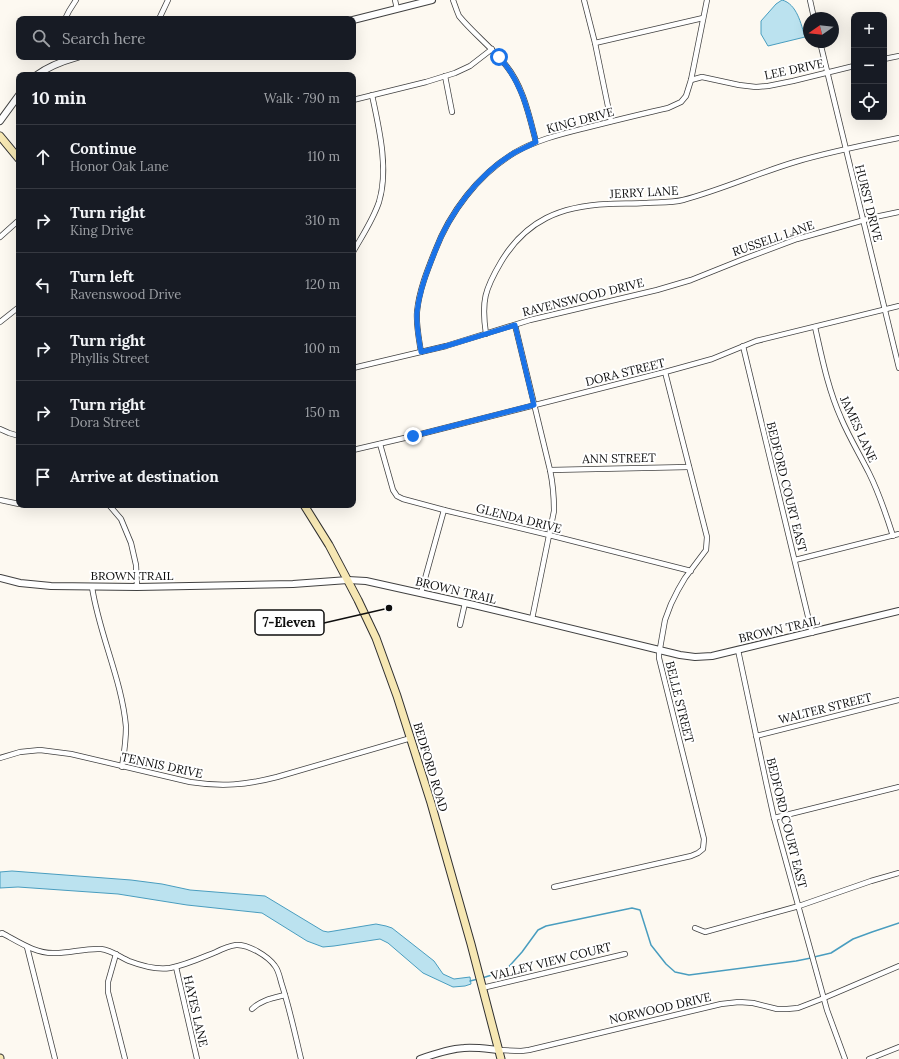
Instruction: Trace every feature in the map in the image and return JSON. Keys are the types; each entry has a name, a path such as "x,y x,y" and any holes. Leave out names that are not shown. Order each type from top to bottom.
{"main road":[{"path":"0,136 16,155"},
{"name":"BEDFORD ROAD","path":"306,508 329,545 348,580 376,638 397,696 431,803 501,1059"}],"street":[{"path":"66,16 76,0"},
{"path":"160,16 168,0"},
{"path":"395,0 397,9"},
{"path":"356,19 432,0"},
{"path":"453,0 459,16 492,49 513,74 520,88 536,142"},
{"path":"584,0 595,43 611,121"},
{"name":"KING DRIVE","path":"421,352 417,313 426,276 445,228 474,187 493,168 514,153 536,142 611,121 668,108 680,102 686,96 691,80 707,0"},
{"path":"810,0 813,12"},
{"path":"595,43 703,18"},
{"name":"HURST DRIVE","path":"821,48 899,368"},
{"path":"356,99 426,82 454,73 470,66 492,49"},
{"path":"887,58 899,56"},
{"path":"42,72 64,60"},
{"name":"LEE DRIVE","path":"691,80 702,77 756,87 793,81 851,67"},
{"path":"445,76 452,112"},
{"path":"356,247 375,213 382,188 383,176 381,135 372,95"},
{"path":"0,121 16,99"},
{"name":"JERRY LANE","path":"486,334 483,319 484,300 491,278 506,253 518,239 530,228 548,216 588,206 680,200 796,162 899,138"},
{"name":"RUSSELL LANE","path":"656,290 691,280 782,244 863,220 899,212"},
{"path":"0,237 16,223"},
{"name":"RAVENSWOOD DRIVE","path":"356,367 446,346 530,320 656,290"},
{"name":"DORA STREET","path":"356,449 665,372 712,359 756,342 899,306"},
{"path":"0,322 16,309"},
{"path":"515,325 550,470 554,502 554,511 532,619"},
{"name":"JAMES LANE","path":"815,327 825,370 840,418 869,473 883,505 893,536"},
{"name":"BEDFORD COURT EAST","path":"743,346 812,633"},
{"name":"BELLE STREET","path":"554,887 691,856 698,854 703,849 704,839 659,658 659,650 671,604 678,590 706,550 708,543 665,372"},
{"path":"0,429 16,435"},
{"name":"GLENDA DRIVE","path":"380,444 391,485 397,496 403,499 691,571"},
{"name":"ANN STREET","path":"550,470 689,467"},
{"path":"0,500 16,503"},
{"path":"112,508 121,519 131,543 136,564 136,587"},
{"path":"421,593 444,510"},
{"path":"795,560 899,534"},
{"name":"BROWN TRAIL","path":"0,578 20,583 51,586 92,587 293,584 366,580 659,650 695,657 712,656 899,612"},
{"path":"92,587 98,615 114,670 126,727 126,744 122,767"},
{"path":"460,625 465,603"},
{"name":"BEDFORD COURT EAST","path":"738,650 774,818 827,1010 845,1059"},
{"name":"WALTER STREET","path":"756,736 899,700"},
{"name":"TENNIS DRIVE","path":"0,758 20,752 40,750 71,754 198,784 222,785 257,782 411,738"},
{"path":"774,818 899,787"},
{"path":"695,928 706,932 798,906 899,873"},
{"path":"0,934 2,933 37,951 46,953 102,949 148,967 160,968 176,967 224,948 243,945 261,954 275,965 278,970 301,1059"},
{"path":"27,946 55,1059"},
{"path":"116,954 108,982 108,992 126,1059"},
{"name":"VALLEY VIEW COURT","path":"482,985 625,954"},
{"name":"NORWOOD DRIVE","path":"420,1059 438,1053 464,1048 521,1051 530,1050 721,1004 739,1002 752,1003 777,1009 798,1008 899,966"},
{"name":"HAYES LANE","path":"176,967 197,1059"},
{"path":"252,1009 257,1004 285,995"},
{"path":"869,1059 899,1047"}],"water":[{"path":"782,0 787,2 795,10 803,31 803,37 768,46 761,34 761,21 776,4"},
{"path":"12,871 131,880 162,884 190,890 265,896 323,931 328,932 376,924 392,928 434,961 443,974 454,979 470,977 471,984 453,987 423,973 388,943 380,939 323,947 307,941 262,913 187,905 118,894 18,887 0,888 0,872"}],"waterway":[{"path":"482,978 505,971 522,952 538,930 546,926 632,908 640,910 651,945 666,964 675,972 689,975 811,958"},
{"path":"814,957 831,953 853,939 899,923"},
{"path":"470,981 478,979"}],"place":[{"name":"7-Eleven","path":"389,608"}],"route":[{"path":"413,436 534,405 515,325 421,352 418,332 417,313 419,301 426,276 445,228 474,187 493,168 514,153 536,142 520,88 513,74 499,57"}]}
